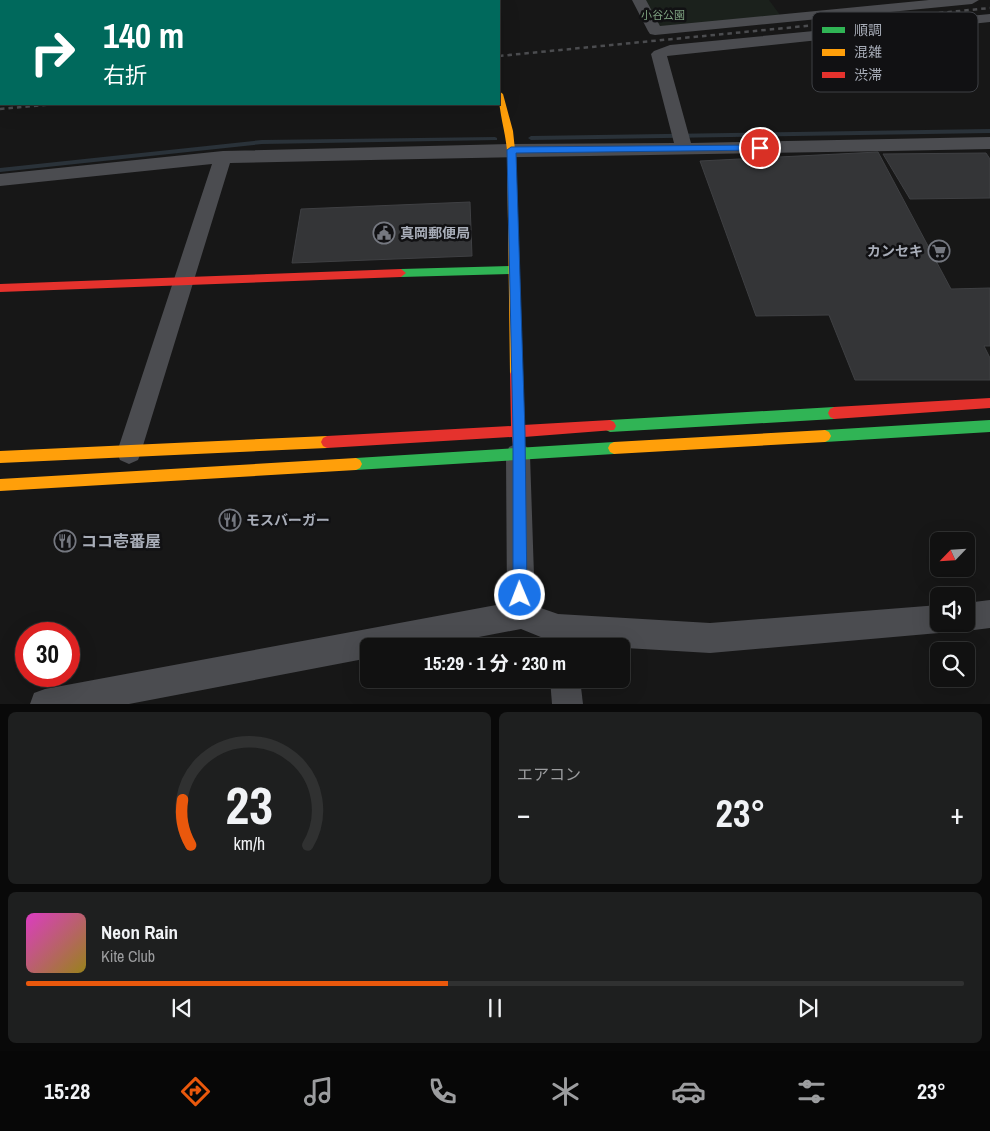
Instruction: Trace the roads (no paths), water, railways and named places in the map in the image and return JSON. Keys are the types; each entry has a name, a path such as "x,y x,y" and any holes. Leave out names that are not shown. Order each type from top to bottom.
{"street":[{"path":"639,0 655,31 812,13"},
{"path":"821,12 891,4 972,0"},
{"path":"681,140 659,54 670,50 812,36"},
{"path":"500,98 509,131 511,150 521,615"},
{"path":"0,180 223,157 511,150 681,140 990,144"},
{"path":"129,452 223,157"},
{"path":"0,288 184,280 513,270"},
{"path":"0,484 518,444 990,403"},
{"path":"0,457 129,452 518,444 990,426"},
{"path":"975,616 990,614"},
{"path":"45,704 521,615 559,638"},
{"path":"630,638 710,638 930,620"},
{"path":"566,688 568,704"}],"waterway":[{"path":"531,138 990,131"},
{"path":"0,170 262,142 495,139"}],"railway":[{"path":"949,12 990,8"},
{"path":"500,56 812,25"},
{"path":"0,109 44,105"}],"place":[{"name":"真岡郵便局","path":"384,233"},
{"name":"カンセキ","path":"939,251"},
{"name":"モスバーガー","path":"230,520"},
{"name":"ココ壱番屋","path":"65,541"}],"park label":[{"name":"小谷公園","path":"663,15"}]}
